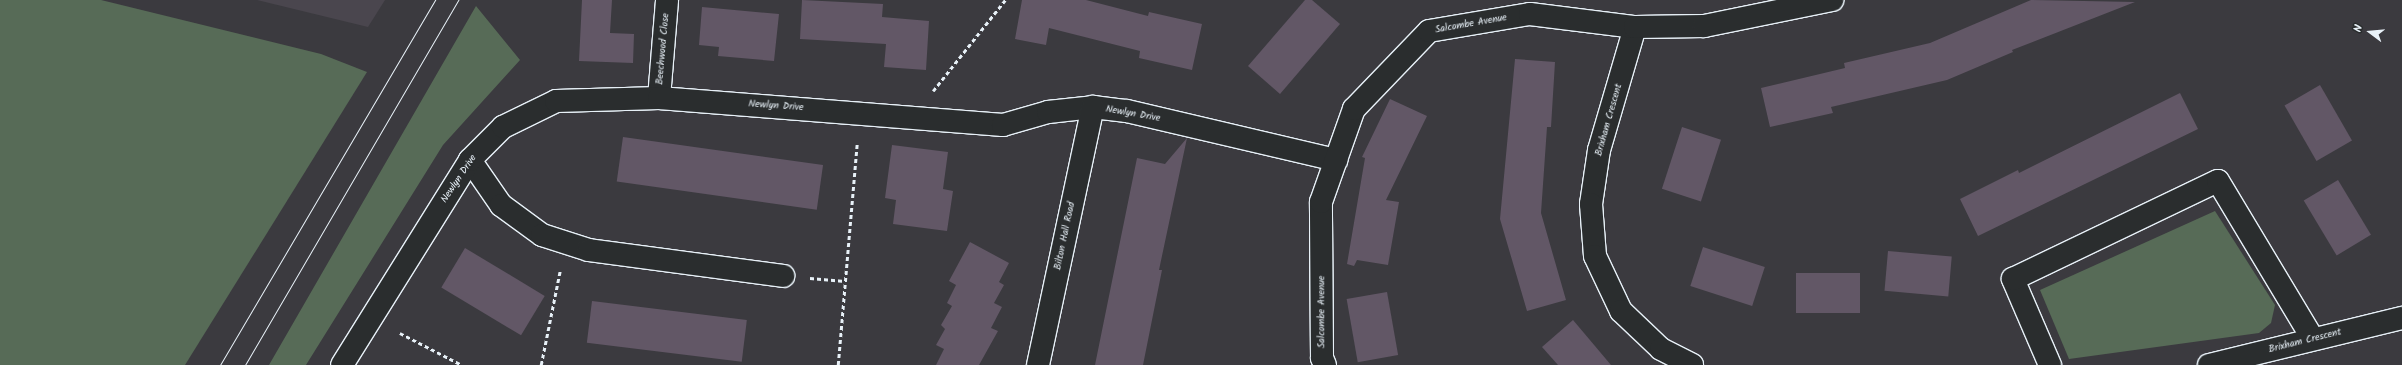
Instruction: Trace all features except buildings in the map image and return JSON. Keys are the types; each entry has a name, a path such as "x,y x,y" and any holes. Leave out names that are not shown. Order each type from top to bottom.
{"street":[{"name":"Beechwood Close","path":"659,98 667,0"},
{"name":"Salcombe Avenue","path":"1325,365 1322,358 1321,202 1354,109 1429,31 1530,14 1635,27 1704,26 1832,0"},
{"name":"Brixham Crescent","path":"1635,27 1599,150 1591,204 1595,256 1621,311 1662,349 1692,365"},
{"name":"Newlyn Drive","path":"342,365 470,160 503,126 556,101 659,98 1003,125 1048,112 1093,108 1127,111 1336,160"},
{"name":"Bilton Hall Road","path":"1038,365 1093,108"},
{"path":"470,160 501,205 542,234 566,243 589,250 783,276"},
{"path":"2050,365 2013,279 2218,181 2313,340"},
{"name":"Brixham Crescent","path":"2209,365 2402,318"}],"path":[{"path":"913,117 1005,0"},
{"path":"838,365 860,113"},
{"path":"542,365 566,243"},
{"path":"783,276 845,281"},
{"path":"400,333 462,365"}],"shaded area":[{"path":"257,0 385,0 368,27"}],"green space":[{"path":"0,0 101,0 321,54 367,72 185,365 0,365"},
{"path":"476,6 520,60 443,145 306,365 269,365"},
{"path":"2215,211 2275,305 2271,323 2259,333 2069,359 2040,290"}],"tram line":[{"path":"220,365 435,0"},
{"path":"245,365 458,0"}]}
